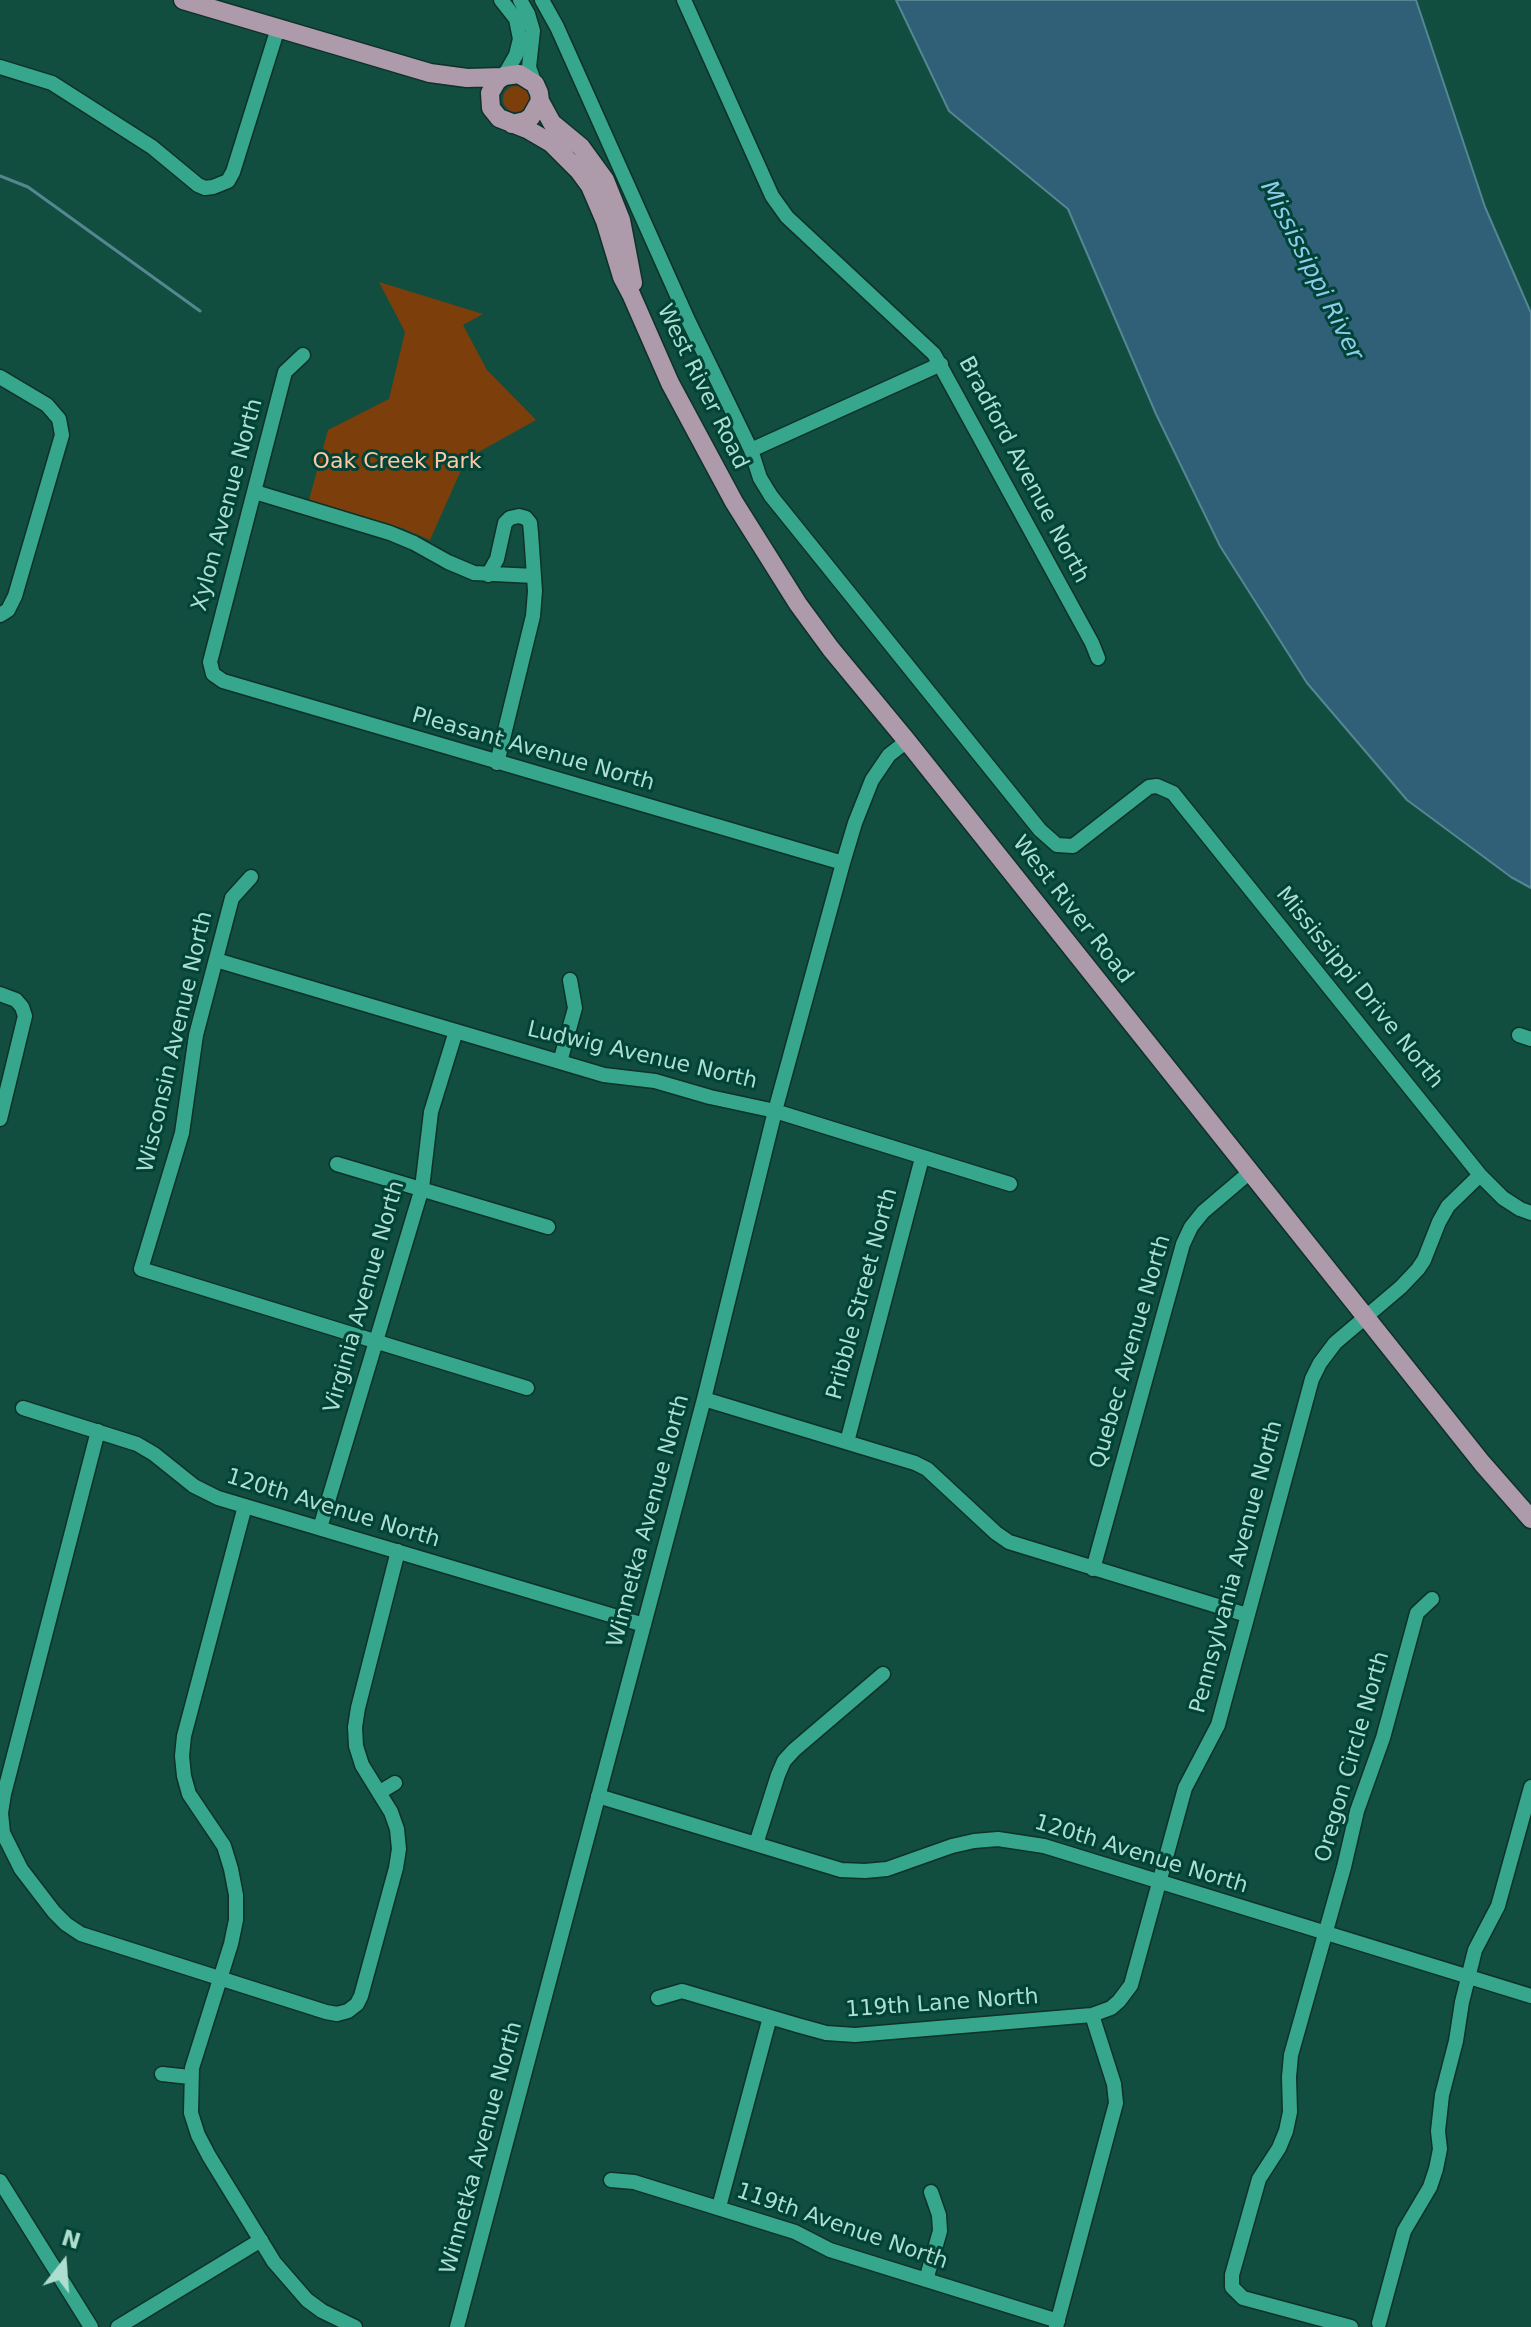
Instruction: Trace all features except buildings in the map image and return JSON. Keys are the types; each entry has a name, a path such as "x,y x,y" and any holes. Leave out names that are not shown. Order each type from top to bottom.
{"main road":[{"path":"183,0 430,73 478,78 519,74 537,92 531,117 512,124 499,118 480,95 430,73"},
{"path":"491,108 492,87 504,76"},
{"name":"West River Road","path":"537,92 552,123 590,156 610,191 625,235 633,281 631,294"},
{"name":"West River Road","path":"512,124 551,143 585,178 597,200 622,277 670,383 747,525 798,604 1482,1463 1531,1519"}],"street":[{"path":"501,0 516,19 520,39 516,55 504,76"},
{"path":"520,0 533,31 529,67 537,92"},
{"name":"West River Road","path":"542,0 751,450 760,478 794,528 1040,830 1057,845 1073,846 1137,795 1157,786"},
{"name":"Bradford Avenue North","path":"684,0 772,196 787,217 934,354 1098,658"},
{"path":"0,67 41,79 61,89 152,147 205,188 228,181 235,169 278,28"},
{"name":"Xylon Avenue North","path":"213,674 210,662 285,372 303,355"},
{"path":"751,450 941,364"},
{"path":"0,377 47,405 59,419 62,435 15,596 8,610 0,615"},
{"path":"255,492 390,533 474,573 534,576"},
{"path":"488,575 497,559 505,523 510,518 526,518 530,523 534,576 533,616 497,763"},
{"name":"Pleasant Avenue North","path":"213,674 223,681 843,863"},
{"name":"Winnetka Avenue North","path":"457,2327 704,1399 775,1111 843,863 872,780 889,755 907,741"},
{"name":"Mississippi Drive North","path":"1157,786 1167,789 1181,802 1480,1175 1503,1198 1531,1213"},
{"name":"Wisconsin Avenue North","path":"251,877 232,898 193,1048 182,1133 141,1269 374,1342"},
{"name":"Ludwig Avenue North","path":"216,960 604,1075 655,1081 775,1111 1010,1184"},
{"path":"560,1062 575,1008 570,980"},
{"path":"0,994 16,1000 25,1016 0,1119"},
{"name":"Virginia Avenue North","path":"320,1528 422,1188 431,1112 456,1031"},
{"name":"Pribble Street North","path":"847,1442 922,1158"},
{"path":"337,1164 548,1227"},
{"name":"Quebec Avenue North","path":"1093,1569 1183,1244 1203,1212 1250,1172"},
{"name":"Pennsylvania Avenue North","path":"1092,2015 1111,2008 1131,1985 1185,1788 1218,1725 1312,1379 1335,1343 1418,1269 1448,1206 1480,1175"},
{"path":"374,1342 527,1388"},
{"path":"704,1399 915,1463 927,1469 1009,1542 1247,1615"},
{"name":"120th Avenue North","path":"23,1408 121,1438 145,1449 207,1493 644,1625"},
{"path":"98,1431 1,1813 3,1833 21,1869 66,1924 81,1934 326,2012 337,2014 357,2004 399,1849 391,1812 362,1765 356,1746 355,1727 398,1551"},
{"path":"245,1506 184,1736 182,1756 189,1794 224,1846 234,1882 236,1920 190,2077 191,2113 198,2135 283,2274 307,2300 355,2327"},
{"name":"Oregon Circle North","path":"1351,2327 1249,2300 1236,2293 1232,2287 1232,2275 1259,2179 1286,2131 1290,2112 1291,2055 1357,1811 1383,1738 1417,1613 1432,1599"},
{"path":"756,1844 784,1761 883,1674"},
{"path":"380,1792 395,1783"},
{"path":"1379,2326 1404,2231 1430,2187 1436,2169 1442,2095 1468,1977 1475,1950 1498,1906 1531,1787"},
{"name":"120th Avenue North","path":"598,1796 841,1870 865,1871 898,1866 974,1841 998,1839 1044,1846 1531,1996"},
{"name":"119th Lane North","path":"658,1998 682,1991 826,2033 855,2035 1092,2015"},
{"path":"1057,2324 1116,2103 1114,2084 1092,2015"},
{"path":"719,2207 770,2017"},
{"path":"162,2074 190,2077"},
{"name":"119th Avenue North","path":"611,2180 634,2182 719,2207 795,2232 830,2250 1057,2324"},
{"path":"0,2181 91,2327"},
{"path":"926,2280 940,2231 939,2215 931,2192"},
{"path":"118,2327 261,2240"}],"green space":[{"path":"516,86 525,90 529,99 525,108 516,112 507,108 503,99 507,90"},
{"name":"Oak Creek Park","path":"379,282 483,314 463,325 487,370 536,420 466,459 430,540 402,528 309,500 328,430 389,399 405,332"}],"water":[{"name":"Mississippi River","path":"896,0 1416,0 1485,207 1531,313 1531,888 1511,877 1407,800 1307,683 1220,546 1156,414 1068,209 949,111"}],"waterway":[{"path":"0,176 28,187 200,311"}]}
